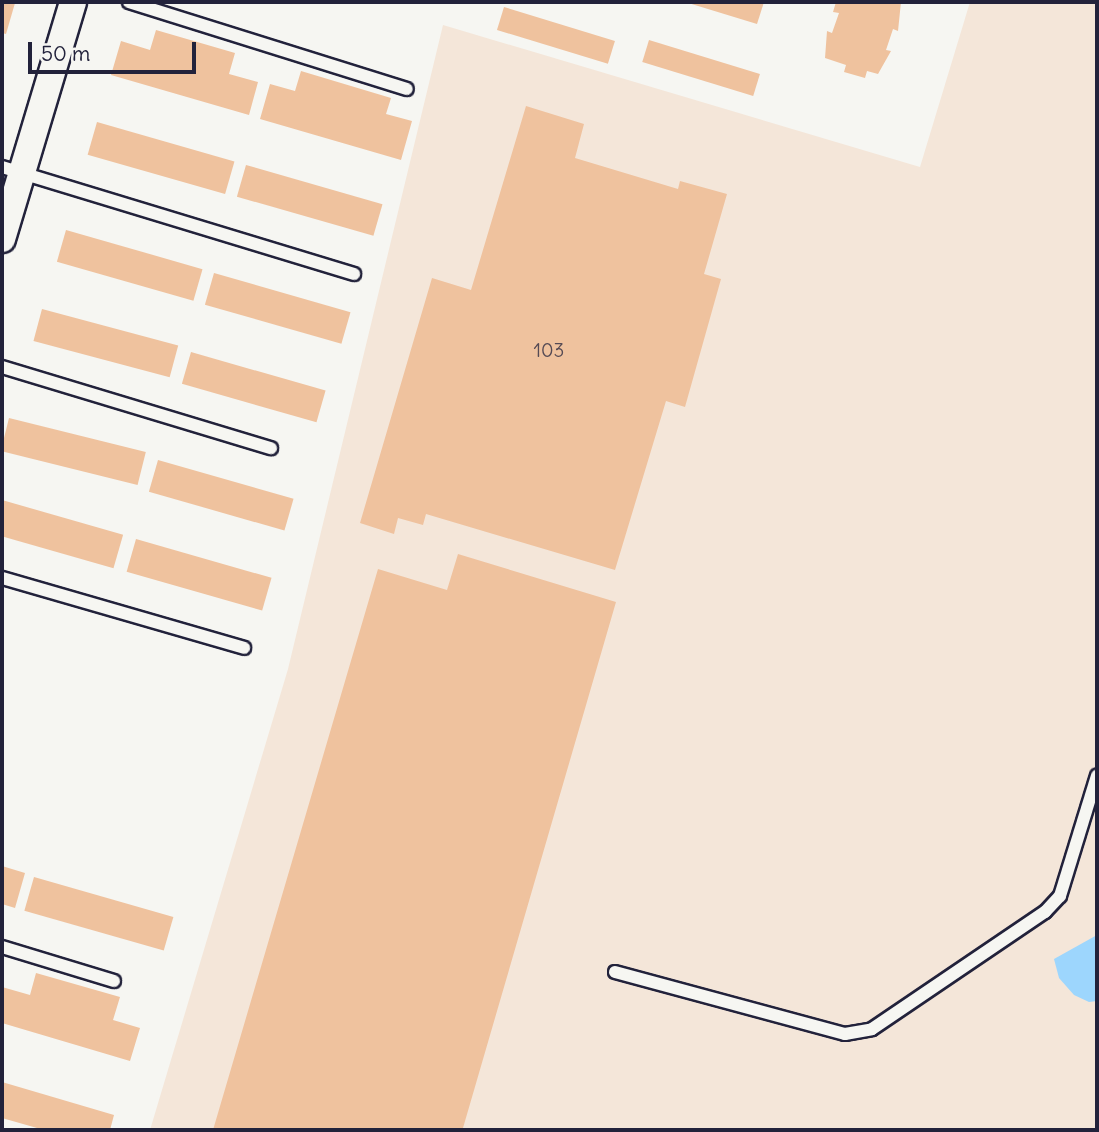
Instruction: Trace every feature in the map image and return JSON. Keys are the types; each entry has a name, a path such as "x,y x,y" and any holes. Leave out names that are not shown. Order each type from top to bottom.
{"street":[{"path":"2,239 12,170 73,2"}],"lane":[{"path":"129,2 407,89"},
{"path":"12,170 354,274"},
{"path":"2,367 271,448"},
{"path":"2,578 244,649"},
{"path":"615,972 845,1034 872,1029 1045,912 1060,896 1097,776"},
{"path":"2,947 114,981"}],"shaded area":[{"path":"970,2 1097,2 1097,1130 150,1130 288,669 443,25 920,167"}],"water":[{"path":"1097,935 1097,1001 1089,1002 1074,995 1059,978 1054,959"}],"building":[{"path":"2,2 15,3 6,34 2,33"},
{"path":"685,2 764,2 757,24"},
{"path":"836,2 901,2 898,31 893,29 886,50 891,51 878,74 867,71 865,78 844,72 846,65 825,58 827,31 832,33 839,13 833,12"},
{"path":"504,7 615,41 608,64 497,30"},
{"path":"156,30 235,53 229,74 258,82 249,115 111,75 121,41 150,50"},
{"path":"649,40 760,74 753,96 642,62"},
{"path":"301,71 391,98 386,114 412,121 401,160 260,119 270,84 295,91"},
{"path":"526,106 584,124 575,158 678,189 680,181 727,194 704,274 721,279 685,407 666,401 615,570 426,514 423,525 398,518 394,534 360,523 432,278 471,290"},
{"path":"97,122 234,161 225,194 88,155"},
{"path":"246,165 382,204 373,236 237,197"},
{"path":"66,230 202,269 193,301 57,262"},
{"path":"214,273 350,312 341,344 205,305"},
{"path":"42,309 178,345 170,377 33,341"},
{"path":"191,352 326,391 316,422 182,384"},
{"path":"9,418 146,452 138,485 2,451"},
{"path":"158,460 294,499 284,531 149,492"},
{"path":"2,500 123,535 113,568 2,536"},
{"path":"136,539 272,578 262,611 127,572"},
{"path":"458,554 616,602 463,1128 468,1130 213,1130 378,569 447,590"},
{"path":"2,866 25,873 15,908 2,904"},
{"path":"34,877 173,917 164,951 24,911"},
{"path":"36,973 120,997 113,1020 140,1028 130,1061 2,1023 2,987 30,995"},
{"path":"2,1082 114,1115 110,1130 44,1130 2,1118"}]}
